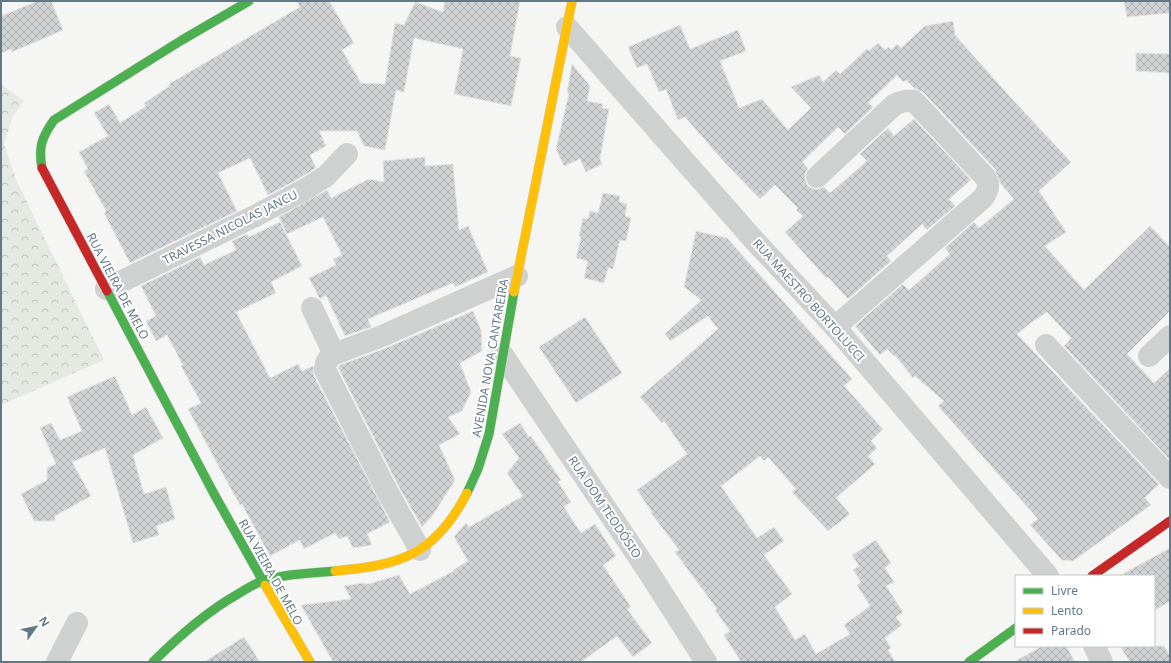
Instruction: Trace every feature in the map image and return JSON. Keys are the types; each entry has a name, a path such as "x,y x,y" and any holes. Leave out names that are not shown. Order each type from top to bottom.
{"street":[{"name":"RUA VIEIRA DE MELO","path":"249,1 182,40 54,120 43,134 40,145 40,157 43,171 174,418 262,581 310,662"},
{"name":"AVENIDA NOVA CANTAREIRA","path":"153,662 198,622 228,600 262,581 293,575 376,566 410,556 420,550 442,530 460,506 472,483 483,455 492,424 502,354 572,1"},
{"name":"RUA MAESTRO BORTOLUCCI","path":"567,26 753,239 835,327 1047,575"},
{"path":"817,177 894,105 908,100 914,101 986,178 989,185 984,198 835,327"},
{"name":"TRAVESSA NICOLAS JANCU","path":"106,289 255,216 304,190 326,176 347,154"},
{"path":"420,550 388,493 326,370 325,364 334,354 382,336 517,276"},
{"path":"312,308 334,354"},
{"path":"1149,356 1170,336"},
{"path":"1046,344 1170,478"},
{"name":"RUA DOM TEODÓSIO","path":"502,354 648,571 706,662"},
{"path":"1093,575 1170,521"},
{"path":"57,662 77,623"},
{"path":"969,662 1015,629"},
{"path":"1094,647 1102,662"}],"green space":[{"path":"1,84 24,101 13,116 4,144 17,182 104,360 1,405"}],"building":[{"path":"38,1 51,1 63,30 12,52 11,49 1,53 1,16"},
{"path":"297,1 329,1 354,43 342,50 361,83 385,84 395,23 404,25 415,2 443,12 445,1 520,1 510,56 521,58 511,106 454,94 463,49 414,38 404,92 396,90 385,150 364,146 357,131 319,131 326,146 310,155 316,168 268,195 250,158 218,173 237,211 130,263 104,213 106,211 84,171 88,169 79,152 108,136 94,113 109,104 120,123 146,106 144,103 170,86 169,84 300,7"},
{"path":"1124,1 1170,1 1170,13 1127,17"},
{"path":"953,21 955,35 1071,162 1039,191 1066,232 1045,246 1084,290 1150,226 1170,247 1170,311 1127,354 1154,383 1170,368 1170,460 1064,346 1071,338 1047,312 1017,334 1159,484 1145,498 1151,505 1073,561 1062,560 1030,525 1038,519 938,406 944,401 915,376 913,378 895,355 894,356 887,349 880,355 855,326 903,284 909,290 950,254 945,248 974,222 979,228 1014,199 1000,183 995,169 923,92 914,88 906,80 903,82 897,75 868,103 873,107 845,134 838,127 802,162 808,168 805,174 805,180 808,186 813,189 824,187 830,193 867,161 860,154 888,128 894,136 914,119 971,180 949,199 955,206 927,230 922,224 887,256 891,261 848,299 828,277 826,278 785,232 803,216 796,210 798,208 775,185 760,199 725,163 685,117 678,120 666,89 659,92 647,64 637,68 628,47 680,25 690,49 738,30 746,51 720,61 739,108 762,99 788,130 811,108 791,87 819,75 823,82 836,70 840,74 867,49 869,51 878,43 885,50 889,47 891,50 897,44 901,48 925,26"},
{"path":"1136,53 1170,54 1170,73 1136,71"},
{"path":"572,64 590,86 587,101 603,104 602,108 609,109 600,159 602,164 586,172 580,159 564,166 556,149 569,93 567,93"},
{"path":"425,157 425,166 453,164 459,230 468,226 488,272 455,287 453,283 368,319 371,327 345,336 326,295 320,299 309,278 336,265 333,259 342,255 323,217 287,234 279,217 327,190 331,198 369,179 384,182 383,161"},
{"path":"603,193 620,196 619,202 627,204 625,216 631,218 626,241 620,240 613,269 608,268 604,283 584,278 588,261 576,258 581,237 579,236 583,218 588,219 590,211 598,213"},
{"path":"280,222 302,266 271,282 276,293 236,312 270,378 298,364 302,371 313,366 314,376 390,522 367,534 372,545 353,548 347,536 339,539 335,533 304,549 300,540 270,556 242,504 240,505 188,409 201,403 181,366 183,365 167,335 156,341 146,321 156,316 141,286 200,257 204,265 236,250 232,241 247,234 249,237"},
{"path":"696,231 727,238 852,379 844,386 883,429 871,441 877,448 868,456 875,464 836,498 850,514 828,531 792,492 796,489 768,457 764,461 760,456 721,486 757,538 774,527 784,541 764,555 792,594 775,607 795,640 805,634 816,654 850,634 844,625 870,606 857,585 861,582 853,570 859,566 852,555 876,540 891,563 885,568 894,582 886,586 903,612 896,617 902,625 885,638 891,648 888,650 895,662 741,662 724,635 730,631 715,610 717,609 675,552 679,550 651,513 652,512 637,490 687,454 664,421 662,423 640,397 718,329 708,316 670,341 665,334 701,300 684,287"},
{"path":"473,311 481,330 482,351 460,363 471,392 462,411 448,417 460,434 439,445 455,480 433,515 422,527 399,487 338,367"},
{"path":"585,317 622,373 576,403 539,347"},
{"path":"115,376 132,415 146,407 163,438 133,455 144,494 166,487 175,519 156,526 159,535 133,543 105,448 72,462 91,496 55,516 55,521 34,521 21,494 47,480 47,468 56,464 40,428 51,423 60,440 82,431 67,397"},
{"path":"520,423 529,437 531,436 561,480 558,482 571,502 564,507 581,533 595,524 616,556 603,565 631,607 627,609 652,643 633,657 617,636 581,662 333,662 301,605 351,599 344,586 363,583 368,584 399,575 410,594 454,571 453,570 468,561 454,537 466,523 469,527 523,496 507,473 519,458 502,434"},
{"path":"1170,548 1170,601 1155,610 1155,575 1121,575"},
{"path":"244,637 260,662 204,662"},
{"path":"1164,646 1170,656 1170,662 1130,662 1121,647"},
{"path":"1040,647 1067,647 1075,662 1014,662"}],"traffic: fast":[{"path":"42,168 40,154 42,142 46,132 54,120 182,40 249,1"},
{"path":"107,291 213,492 265,585"},
{"path":"467,493 478,469 489,434 514,292"},
{"path":"153,662 204,617 247,588 262,581 289,575 335,571"},
{"path":"969,662 1015,629"}],"traffic: slow":[{"path":"514,292 572,1"},
{"path":"335,571 379,565 414,553 429,543 442,530 455,514 467,493"},
{"path":"265,585 310,662"}],"traffic: jam":[{"path":"42,168 107,291"},
{"path":"1093,575 1170,521"}]}
